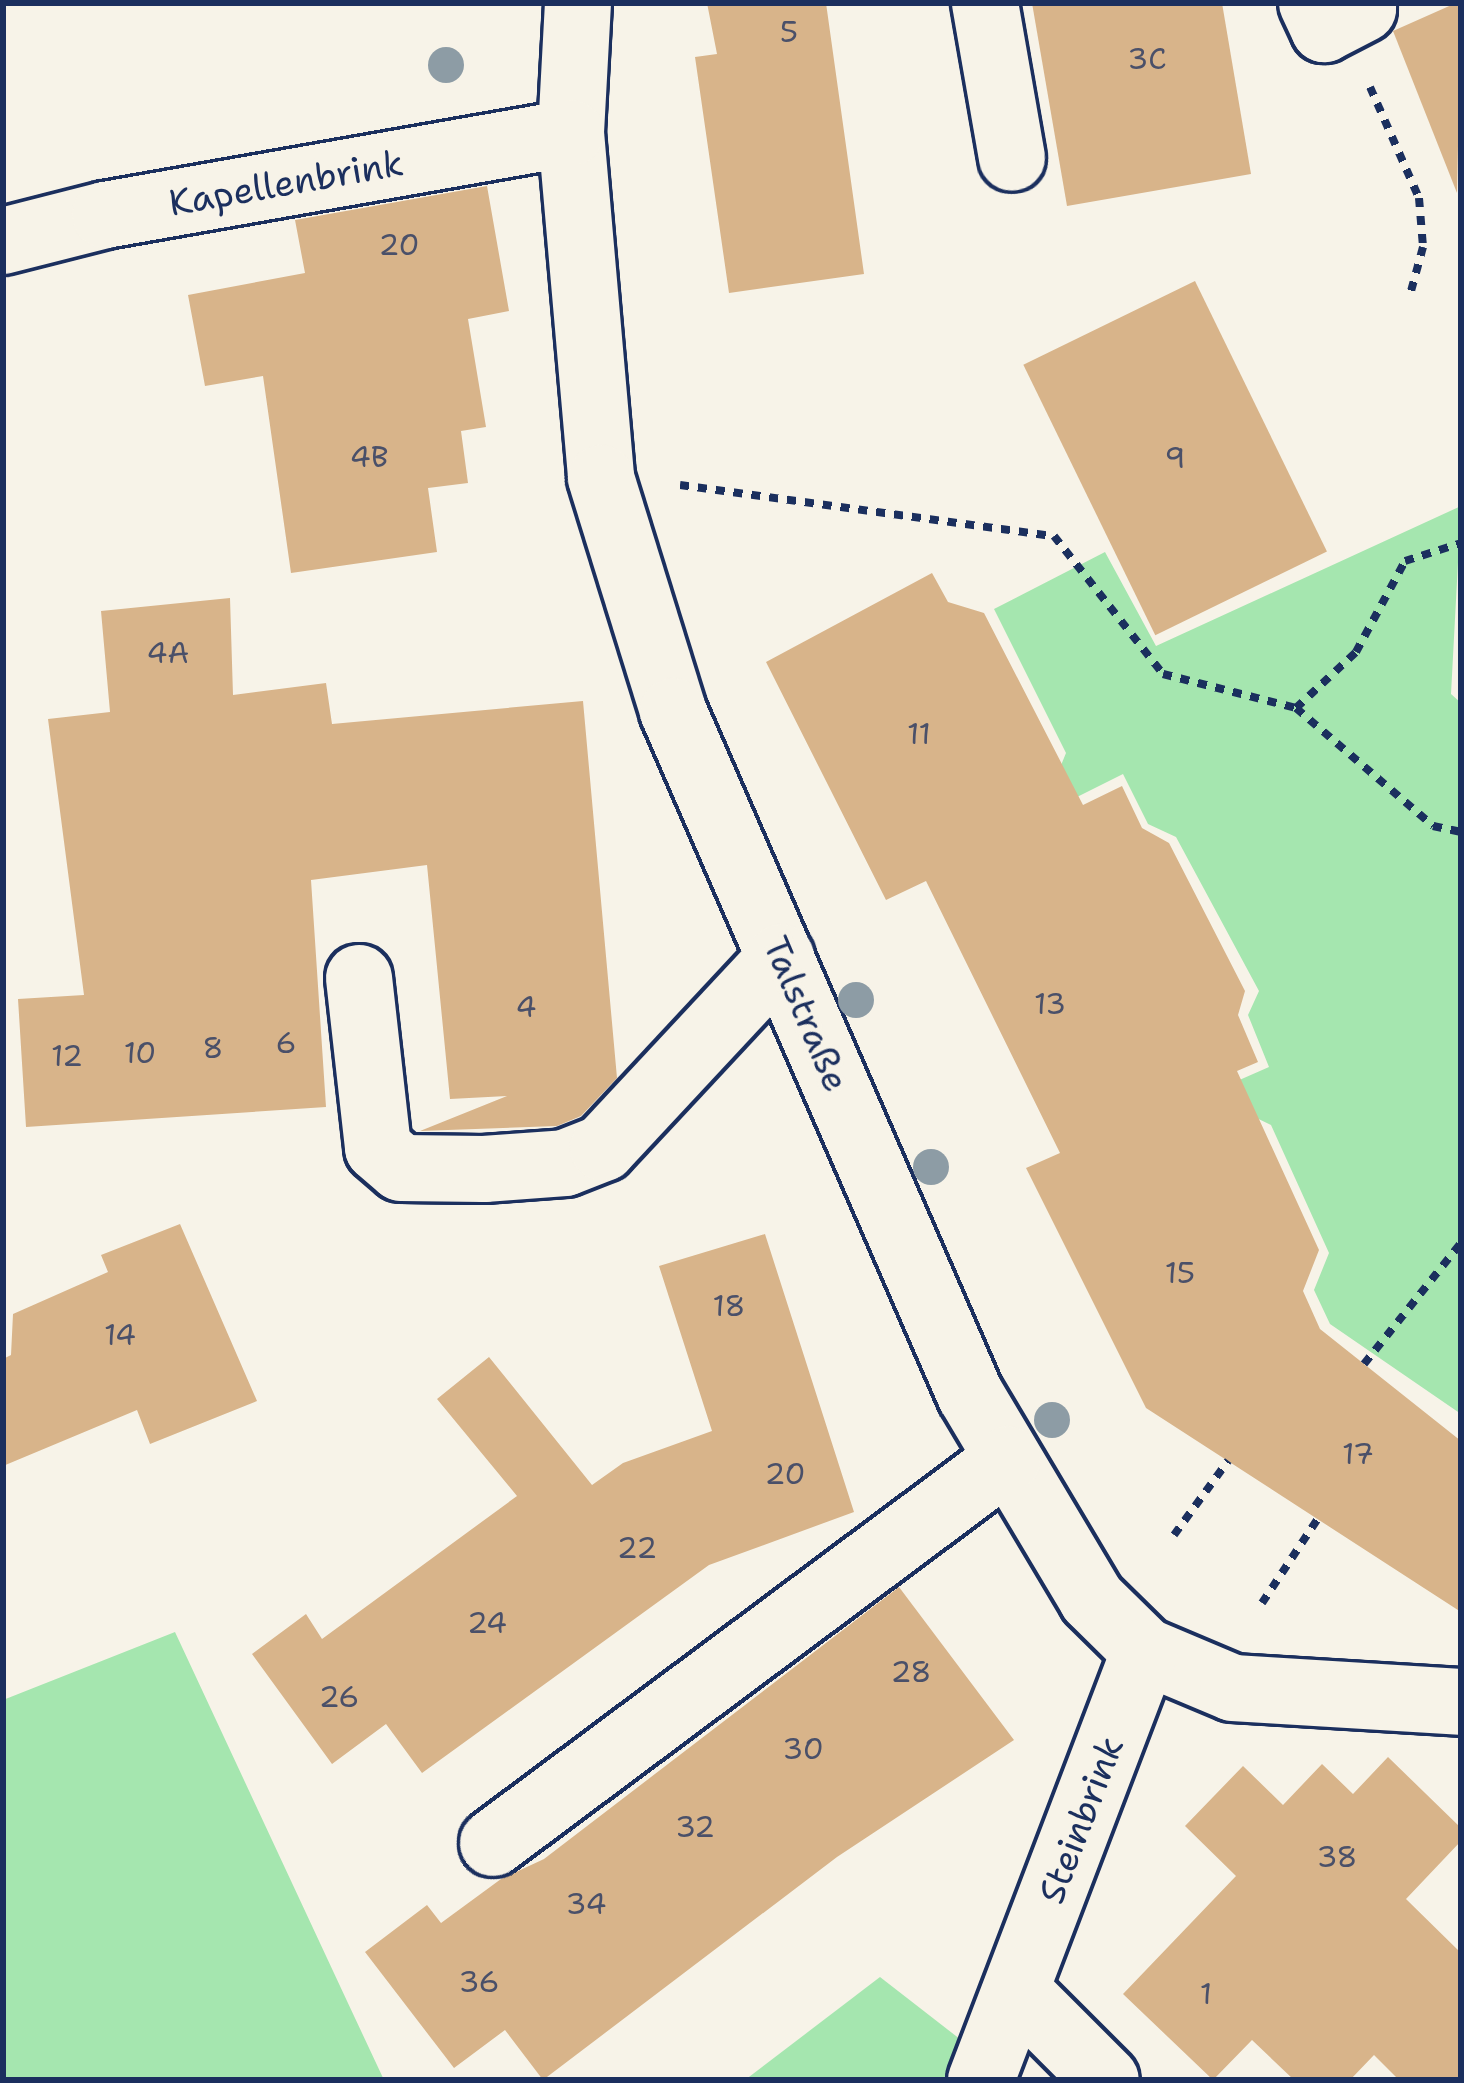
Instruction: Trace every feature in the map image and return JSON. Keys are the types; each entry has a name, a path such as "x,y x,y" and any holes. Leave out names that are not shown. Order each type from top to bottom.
{"street":[{"name":"Talstraße","path":"578,3 571,133 601,478 674,710 970,1394 1092,1599 1145,1651 1233,1688 1461,1702"},
{"path":"986,3 1012,158"},
{"name":"Kapellenbrink","path":"3,241 105,215 571,133"},
{"path":"359,978 378,1148 401,1168 484,1169 565,1163 603,1148 781,957"},
{"path":"493,1843 1008,1459"},
{"name":"Steinbrink","path":"981,2080 1145,1651"},
{"path":"1016,1990 1106,2080"}],"path":[{"path":"1333,14 1419,198 1423,247 1410,295"},
{"path":"601,478 1054,536 1163,674 1296,708 1433,826 1461,832"},
{"path":"1296,708 1356,652 1405,561 1461,544"},
{"path":"1364,1364 1461,1243"},
{"path":"1174,1535 1228,1461"},
{"path":"1262,1603 1318,1520"}],"green space":[{"path":"1461,506 1451,694 1461,703 1461,1414 1330,1324 1314,1290 1329,1253 1271,1125 1242,1111 1228,1085 1269,1067 1248,1015 1259,991 1176,837 1148,824 1123,774 1067,802 1055,780 1066,753 994,609 1105,552 1156,646"},
{"path":"175,1632 384,2080 3,2080 3,1700"},
{"path":"880,1977 965,2043 950,2080 745,2080"}],"building":[{"path":"707,3 826,3 864,274 729,293 695,57 717,54"},
{"path":"1032,3 1222,3 1251,174 1067,206"},
{"path":"1461,3 1457,193 1393,31"},
{"path":"487,186 509,311 468,319 486,427 461,431 468,483 428,488 437,552 291,573 263,376 205,386 188,295 305,273 295,220"},
{"path":"1195,281 1327,552 1155,635 1023,365"},
{"path":"932,573 948,602 984,613 1083,805 1122,786 1142,828 1169,843 1245,991 1238,1015 1258,1062 1237,1071 1319,1250 1303,1291 1320,1329 1461,1441 1461,1612 1146,1408 1026,1168 1060,1153 926,881 886,900 766,662"},
{"path":"230,598 233,695 326,683 332,724 583,701 617,1078 581,1116 557,1126 420,1131 507,1096 450,1099 427,865 311,880 326,1107 26,1127 18,999 84,995 48,719 110,712 101,611"},
{"path":"180,1224 257,1401 150,1444 137,1410 3,1466 3,1359 11,1355 13,1314 108,1272 101,1255"},
{"path":"765,1234 854,1512 709,1565 422,1773 386,1724 332,1764 252,1654 306,1614 322,1639 517,1496 437,1399 489,1357 592,1485 623,1463 712,1431 659,1266"},
{"path":"899,1587 1014,1740 837,1857 543,2080 505,2030 454,2068 365,1952 427,1905 441,1923 501,1879 544,1859"},
{"path":"1388,1757 1461,1828 1461,1841 1406,1899 1461,1953 1461,2080 1399,2080 1374,2055 1350,2080 1294,2080 1252,2040 1213,2080 1123,1994 1236,1876 1185,1826 1243,1766 1283,1805 1322,1764 1353,1794"}]}
